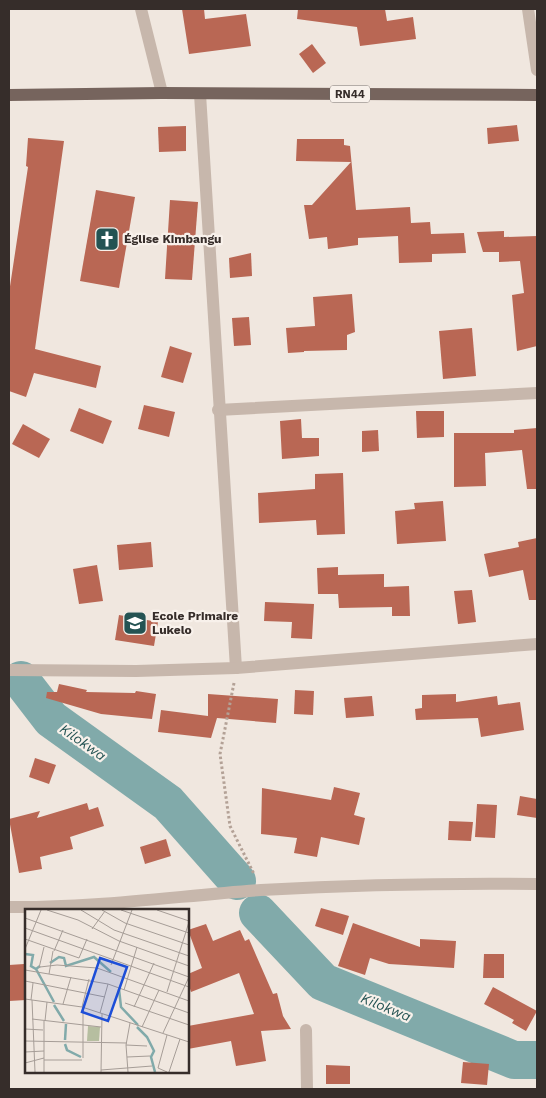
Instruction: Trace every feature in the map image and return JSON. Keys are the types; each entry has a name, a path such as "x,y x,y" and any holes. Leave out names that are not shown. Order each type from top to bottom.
{"main road":[{"name":"RN44","path":"9,95 162,92 200,94 537,95"}],"street":[{"path":"141,9 162,92"},
{"path":"528,9 537,70"},
{"path":"200,94 218,410 236,668"},
{"path":"218,410 537,393"},
{"path":"9,670 136,671 236,668 537,644"},
{"path":"9,906 50,907 262,890 450,884 537,884"},
{"path":"306,1030 308,1089"}],"path":[{"path":"236,668 232,704 220,754 230,826 262,890"}],"building":[{"path":"182,9 204,9 205,19 246,14 251,46 189,54"},
{"path":"298,9 385,9 387,21 413,17 416,39 360,46 357,27 297,19"},
{"path":"312,44 326,63 313,73 299,54"},
{"path":"517,125 519,141 488,144 487,128"},
{"path":"186,126 186,151 159,152 158,127"},
{"path":"28,138 64,141 35,349 101,366 96,388 34,373 26,397 9,391 9,293 28,167 26,166"},
{"path":"297,139 344,139 344,145 350,146 356,210 410,207 411,223 430,222 431,234 464,233 466,253 432,254 432,262 399,263 398,236 358,238 358,245 328,249 327,237 309,239 304,205 312,205 351,162 296,161"},
{"path":"96,190 135,197 119,288 80,281"},
{"path":"170,200 198,202 192,280 165,279"},
{"path":"504,231 504,237 537,236 537,346 517,351 512,295 524,293 520,261 499,262 499,252 483,252 477,232"},
{"path":"251,253 252,276 230,278 229,258"},
{"path":"352,294 355,332 347,335 347,350 288,353 286,328 315,326 313,297"},
{"path":"249,317 251,345 234,346 232,318"},
{"path":"472,328 476,376 443,379 439,331"},
{"path":"170,346 192,353 183,383 161,377"},
{"path":"144,405 175,412 169,437 138,429"},
{"path":"79,408 112,421 103,444 70,431"},
{"path":"416,411 444,411 444,437 417,438"},
{"path":"301,419 302,438 319,438 319,456 282,459 280,421"},
{"path":"23,424 50,439 39,458 12,444"},
{"path":"537,428 537,489 527,489 522,450 485,453 486,486 454,487 454,433 514,433 514,430"},
{"path":"378,430 379,451 362,452 362,431"},
{"path":"343,473 345,534 317,535 316,520 259,523 258,493 315,489 315,474"},
{"path":"443,501 446,541 397,544 395,511 415,509 414,503"},
{"path":"537,538 537,600 529,600 523,570 489,577 484,554 519,547 518,542"},
{"path":"151,542 153,567 119,570 117,545"},
{"path":"97,565 103,601 79,604 73,569"},
{"path":"338,567 338,575 384,574 384,587 409,586 410,616 392,616 392,607 339,608 338,594 318,594 317,568"},
{"path":"472,590 476,622 458,624 454,591"},
{"path":"265,602 314,604 312,639 291,638 292,622 264,621"},
{"path":"119,615 158,622 154,646 115,640"},
{"path":"59,684 87,690 86,692 135,693 136,691 156,694 152,719 101,714 46,698 47,692 57,692"},
{"path":"295,690 314,691 313,715 294,714"},
{"path":"208,694 278,699 276,723 217,718 211,738 158,732 161,710 208,716"},
{"path":"456,694 456,702 497,696 498,705 520,702 524,730 481,737 478,718 416,720 415,709 422,708 422,695"},
{"path":"372,696 374,716 346,718 344,698"},
{"path":"35,758 56,765 49,784 29,777"},
{"path":"334,787 360,793 354,815 365,818 359,845 321,837 317,857 294,853 297,838 261,834 262,788 331,800"},
{"path":"520,796 537,799 537,818 517,815"},
{"path":"87,803 89,810 98,807 104,826 70,837 73,849 40,857 42,869 19,873 9,819 40,811 37,818"},
{"path":"477,804 497,805 495,838 475,837"},
{"path":"449,821 473,822 471,841 448,840"},
{"path":"166,839 171,856 145,864 140,847"},
{"path":"321,908 349,916 343,935 315,926"},
{"path":"353,923 420,947 420,939 456,941 454,968 389,964 370,958 365,975 338,966"},
{"path":"206,924 213,941 240,930 245,941 249,939 273,994 277,993 283,1016 291,1029 261,1031 266,1061 236,1066 231,1041 189,1049 189,1026 254,1014 239,973 191,992 189,974 202,968 189,930"},
{"path":"484,954 504,954 504,978 483,978"},
{"path":"24,964 25,1000 9,1001 9,965"},
{"path":"493,987 537,1011 526,1031 512,1023 514,1020 484,1004"},
{"path":"463,1062 489,1064 487,1085 461,1083"},
{"path":"326,1065 350,1066 350,1084 326,1084"}],"waterway":[{"name":"Kilokwa","path":"21,680 51,719 168,803 237,881"},
{"name":"Kilokwa","path":"258,913 323,982 514,1060 537,1060"}],"place":[{"name":"Église Kimbangu","path":"107,239"},
{"name":"Ecole Primaire Lukelo","path":"135,623"}]}
